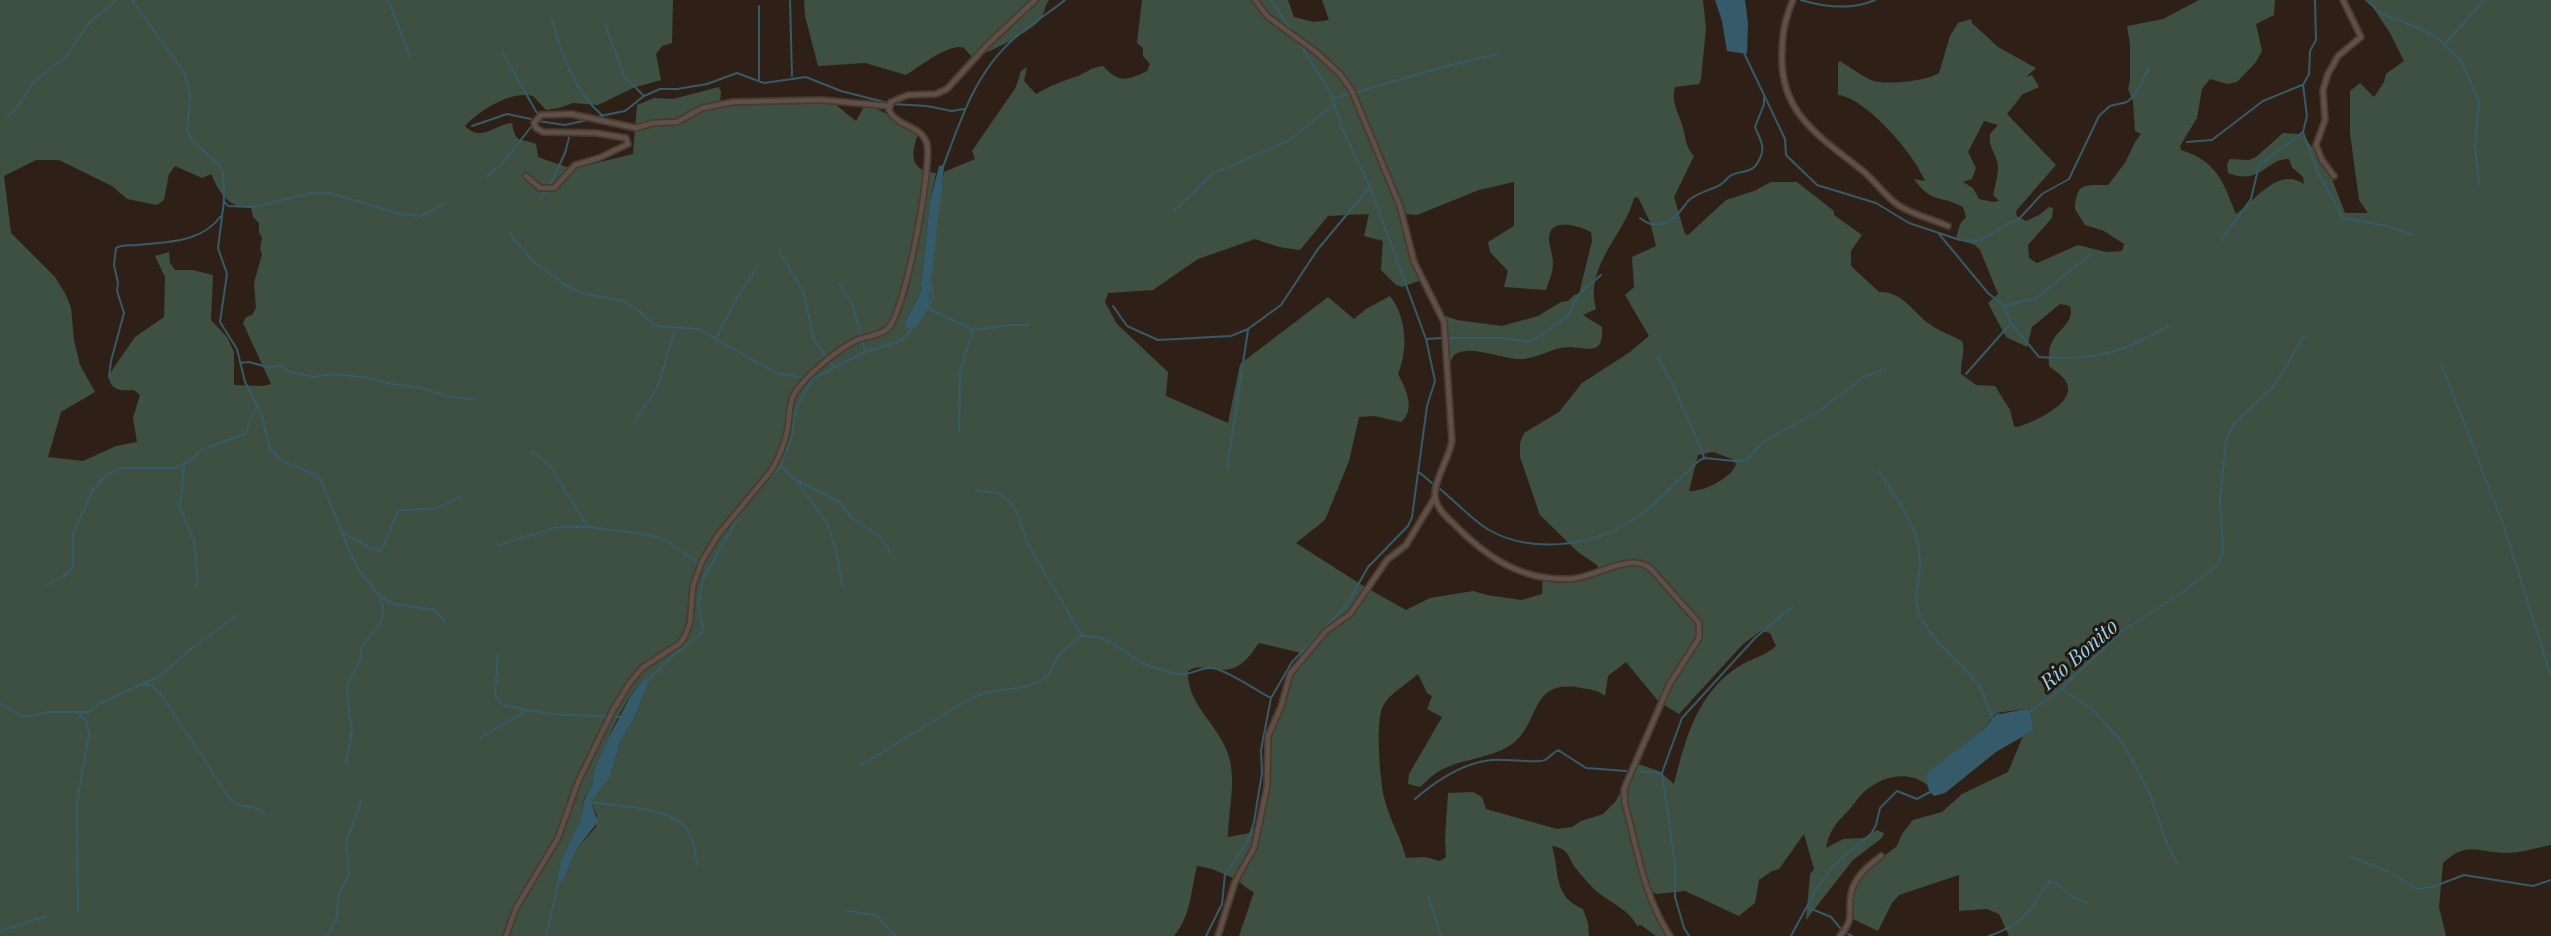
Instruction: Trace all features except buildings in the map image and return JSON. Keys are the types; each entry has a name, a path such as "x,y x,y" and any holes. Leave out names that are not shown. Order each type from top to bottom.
{"street":[{"path":"526,176 540,188 554,188 575,165 599,158 628,144 626,138 609,134 543,132 536,128 534,123 541,115 579,115 636,128 677,122 702,108 733,102 821,100 889,106 908,95 936,94 947,89 987,45 1035,0"},
{"path":"1218,936 1235,883 1254,848 1267,787 1268,736 1281,707 1290,674 1322,635 1343,621 1353,610 1387,560 1406,545 1435,496 1452,441 1444,322 1414,262 1399,206 1352,91 1340,74 1316,52 1267,16 1255,0"},
{"path":"1793,0 1783,24 1782,72 1787,93 1802,118 1816,134 1871,178 1897,205 1948,226"},
{"path":"2334,176 2319,155 2316,145 2326,120 2323,88 2334,62 2361,37 2343,0"},
{"path":"506,936 516,908 558,838 578,782 613,710 642,668 680,644 684,638 690,623 696,573 718,535 778,460 797,390 840,349 856,340 883,332 894,322 907,280 919,218 927,144 922,135 892,117 889,106"},
{"path":"1435,496 1442,512 1469,540 1508,568 1528,575 1569,579 1635,562 1651,569 1697,618 1699,638 1669,685 1624,789 1625,804 1649,894 1658,917 1670,936"},
{"path":"1840,936 1851,918 1851,895 1857,878 1881,856"}],"green space":[{"path":"0,0 673,0 672,43 662,46 656,54 661,80 633,88 598,105 573,103 546,110 533,96 515,96 487,108 465,126 471,131 482,133 512,123 519,139 536,144 538,157 572,169 633,154 637,105 654,98 673,99 719,87 720,102 782,100 797,104 822,97 856,121 866,103 919,131 914,147 914,160 920,168 936,173 930,201 920,294 904,324 916,326 944,172 975,159 972,151 1016,87 1021,71 1027,67 1024,81 1036,94 1098,67 1103,66 1123,79 1147,71 1150,64 1143,56 1143,48 1137,43 1142,0 1288,0 1294,17 1314,22 1329,20 1322,0 1703,0 1706,28 1701,79 1699,84 1675,87 1674,93 1675,107 1687,146 1694,156 1674,197 1685,234 1688,235 1726,200 1771,182 1797,182 1834,211 1834,215 1862,235 1851,251 1851,266 1879,292 1887,292 1901,299 1935,327 1962,341 1961,374 1976,385 1995,386 2010,410 2014,426 2017,427 2049,413 2067,394 2067,384 2049,366 2049,357 2052,342 2070,317 2070,306 2060,304 2032,327 2027,347 2006,337 1988,303 1998,294 1980,250 1975,245 1956,239 1960,224 1966,217 1963,207 1932,196 1920,187 1914,179 1925,181 1901,143 1862,106 1838,95 1840,61 1865,77 1880,82 1907,82 1933,76 1939,73 1950,36 1958,23 1971,19 1998,47 2036,68 2026,77 2032,75 2039,87 2023,94 2007,114 2056,165 2016,211 2017,216 2026,221 2049,207 2053,208 2052,218 2028,245 2029,258 2037,263 2078,245 2106,252 2122,251 2124,244 2104,231 2085,225 2075,209 2077,194 2083,187 2108,185 2125,163 2141,134 2135,131 2133,102 2128,89 2130,44 2127,26 2163,19 2199,0 2275,0 2274,15 2256,24 2262,51 2256,62 2237,82 2228,84 2210,79 2202,89 2197,118 2180,146 2181,150 2203,160 2211,167 2222,183 2236,214 2276,182 2285,179 2304,184 2303,177 2292,167 2289,159 2281,160 2256,174 2239,176 2228,173 2227,164 2230,159 2249,160 2256,157 2283,133 2302,134 2312,147 2319,145 2345,213 2368,213 2359,200 2350,133 2350,91 2360,83 2374,97 2386,74 2404,61 2390,33 2368,0 2551,0 2551,845 2512,853 2467,850 2443,863 2439,907 2446,936 2009,936 1999,914 1987,909 1959,911 1959,875 1899,895 1878,931 1853,919 1849,896 1852,885 1866,870 1897,846 1913,820 1942,812 1962,794 2008,772 2023,736 2034,730 2031,713 2026,709 1996,713 1985,728 1928,773 1927,785 1911,777 1893,777 1877,783 1862,794 1835,826 1826,848 1843,839 1864,838 1877,830 1884,833 1882,838 1853,860 1806,920 1810,874 1814,869 1804,834 1779,869 1759,880 1755,903 1739,916 1685,891 1657,894 1652,892 1657,916 1669,936 1656,936 1641,925 1637,926 1623,909 1592,887 1564,850 1552,846 1562,890 1573,904 1583,909 1589,936 1239,936 1254,892 1235,879 1197,866 1187,911 1174,936 0,936","holes":["1984,121 1998,125 1990,138 1998,165 1993,195 1999,201 1979,199 1973,188 1963,182 1972,179 1976,168 1968,152","36,160 59,160 112,186 127,199 157,205 164,200 169,174 175,166 202,178 211,174 225,198 236,205 251,208 253,217 259,223 262,254 254,283 256,308 243,323 271,384 234,385 234,352 227,337 211,320 213,275 192,270 175,270 170,263 169,252 155,256 165,277 164,317 135,337 108,376 114,387 134,390 140,395 133,418 137,442 116,446 83,461 48,457 61,412 95,392 80,365 71,308 66,295 55,277 11,233 4,176","1514,182 1514,226 1488,242 1490,252 1508,271 1504,287 1546,290 1553,266 1549,241 1553,228 1558,225 1571,225 1591,232 1592,241 1579,294 1568,301 1561,302 1538,316 1502,326 1457,320 1440,314 1447,331 1450,363 1454,355 1467,351 1524,359 1563,348 1589,349 1598,346 1601,342 1602,327 1583,315 1596,309 1595,279 1600,265 1634,198 1638,197 1650,222 1656,246 1632,257 1634,287 1625,295 1649,336 1630,352 1582,383 1559,412 1524,433 1520,443 1520,457 1540,515 1578,552 1597,565 1599,570 1576,576 1543,575 1542,594 1521,600 1473,591 1430,598 1406,610 1296,543 1325,520 1349,461 1359,417 1375,416 1401,422 1406,417 1409,405 1398,374 1403,355 1403,324 1390,296 1354,319 1328,297 1240,364 1228,423 1166,396 1168,372 1117,324 1105,302 1108,293 1153,290 1198,259 1255,239 1300,250 1328,216 1369,214 1364,236 1383,241 1381,270 1396,285 1402,287 1424,279 1403,214 1417,215 1479,190","1713,452 1732,459 1736,464 1729,474 1716,483 1689,491 1698,455","1761,631 1770,633 1776,646 1724,678 1703,704 1688,734 1674,784 1659,771 1635,763 1616,801 1603,814 1572,827 1557,829 1486,809 1482,797 1473,792 1448,793 1446,857 1440,861 1425,857 1406,858 1384,797 1379,724 1386,702 1418,674 1427,693 1432,696 1427,709 1442,717 1409,774 1408,784 1420,787 1445,768 1494,753 1512,744 1528,725 1538,704 1552,690 1564,687 1581,688 1605,696 1608,676 1626,662 1659,702 1679,714 1743,644","1259,643 1301,653 1269,743 1262,817 1250,833 1228,837 1231,764 1224,743 1192,694 1188,671 1199,667 1220,670 1234,668 1249,656","641,682 649,682 634,719 621,740 610,778 591,802 597,816 596,827 578,847 563,881 558,884 556,881 581,821 584,799 618,718"]},
{"path":"804,0 1049,0 1040,20 1008,42 972,57 964,48 951,49 906,75 865,63 818,66 805,16"}],"water":[{"path":"1715,0 1745,0 1748,23 1747,54 1727,51"},
{"path":"943,165 929,300 926,313 916,326 908,328 904,324 920,294 930,201 939,166"},
{"path":"647,678 649,682 634,719 621,740 610,778 591,802 598,822 578,847 563,881 558,884 556,882 562,859 581,820 584,800 592,786 596,767 608,739 630,697"},
{"path":"2026,709 2031,713 2034,730 1996,752 1945,793 1934,796 1931,793 1927,773 1985,728 1997,713"}],"waterway":[{"path":"8,116 34,82 67,55 89,23 117,0"},
{"path":"132,0 185,74 190,95 187,129 192,140 219,165 223,173 224,201 218,248 227,274 220,322 237,349 245,382 261,412 270,449 284,462 320,479 352,557 380,596 384,612 381,623 362,647 360,662 348,682 347,697 352,731 346,763"},
{"path":"388,0 410,57"},
{"path":"790,0 792,76"},
{"path":"943,167 971,96 991,64 1017,36 1065,0"},
{"path":"1271,0 1292,31"},
{"path":"1801,0 1838,6 1875,0"},
{"path":"2315,0 2316,40 2310,51 2309,74 2303,85 2307,116 2303,132 2319,175 2343,218 2388,226 2413,235"},
{"path":"2366,0 2382,14 2436,37 2461,61 2479,102 2475,145 2479,185"},
{"path":"2445,44 2484,0"},
{"path":"759,6 759,81"},
{"path":"552,20 565,60 577,85 603,116"},
{"path":"605,24 624,76 643,95"},
{"path":"1206,936 1222,904 1225,874 1247,843 1254,822 1262,773 1261,750 1271,698 1292,662 1346,606 1368,567 1408,526 1412,517 1427,406 1435,381 1426,339 1370,187 1344,133 1330,92 1300,44"},
{"path":"502,51 537,113"},
{"path":"1744,53 1785,139 1786,155 1817,185 1876,203 1909,223 1960,240 1975,241 2018,220 2042,194 2069,179 2099,116 2110,106 2127,102 2136,94 2150,66"},
{"path":"1357,92 1498,54"},
{"path":"600,116 625,111 644,96 660,89 707,84 737,73 764,83 806,77 841,91 888,103"},
{"path":"2187,142 2212,140 2263,101 2302,85"},
{"path":"1333,98 1349,94"},
{"path":"1640,218 1654,225 1669,221 1695,196 1720,185 1730,176 1755,166 1761,157 1762,148 1755,127 1764,104 1764,95"},
{"path":"893,104 952,111 964,109"},
{"path":"1173,212 1212,174 1288,141 1333,105"},
{"path":"472,126 507,114 531,119"},
{"path":"538,121 565,125 587,120"},
{"path":"487,176 501,165 531,127"},
{"path":"2221,241 2251,199 2259,165 2303,132"},
{"path":"550,185 569,138"},
{"path":"1113,306 1127,326 1158,340 1231,336 1248,329 1281,305 1318,249 1369,188"},
{"path":"224,201 228,206 254,207 311,193 330,193 400,214 421,216 443,204"},
{"path":"540,198 544,193"},
{"path":"109,376 124,313 117,291 114,265 116,248 183,240 204,232 221,216"},
{"path":"509,233 532,260 565,285 581,293 623,301 637,309 655,326 698,329 776,373 807,378"},
{"path":"1939,234 1988,293 2004,306 2011,323 2039,357 2076,358 2107,353 2136,343 2169,326"},
{"path":"779,251 803,291 814,340 834,367"},
{"path":"2005,306 2036,298 2091,254"},
{"path":"716,338 736,299 756,269"},
{"path":"1450,338 1505,338 1527,342 1535,339 1568,316 1578,295 1601,275"},
{"path":"839,283 853,306 865,351"},
{"path":"927,310 933,297 931,283"},
{"path":"929,309 974,330 1029,325"},
{"path":"1966,374 2011,323"},
{"path":"752,497 780,467 792,436 795,411 812,379 865,352 901,341 915,326"},
{"path":"634,421 657,389 675,330"},
{"path":"1227,468 1248,330"},
{"path":"959,431 960,371 973,331"},
{"name":"Rio Bonito","path":"2028,713 2056,693 2121,632 2184,591 2217,565 2223,553 2220,499 2226,441 2234,424 2274,386 2305,335"},
{"path":"1427,339 1442,338"},
{"path":"1658,357 1704,457"},
{"path":"240,363 281,366 290,372 314,377 335,374 369,378 423,388 445,396 472,399"},
{"path":"2441,363 2504,527 2551,676"},
{"path":"1440,489 1482,526 1505,537 1540,544 1577,542 1612,531 1638,517 1700,460 1747,460 1763,442 1819,411 1865,376 1886,369"},
{"path":"48,585 73,568 73,534 92,492 105,476 120,468 175,468 203,449 245,434 257,404"},
{"path":"532,451 551,467 587,526"},
{"path":"184,465 180,509 194,541 198,578 195,587"},
{"path":"781,467 796,480 838,501 852,518 881,538 891,554"},
{"path":"1419,472 1433,484"},
{"path":"1879,472 1907,516 1917,540 1920,553 1916,596 1919,614 1938,643 1978,684 1993,719"},
{"path":"798,483 827,523 843,586"},
{"path":"975,490 998,493 1015,508 1028,544 1081,635"},
{"path":"343,533 372,549 380,550 400,510 435,509 461,497"},
{"path":"648,681 671,657 701,634 703,627 698,605 703,580 746,503"},
{"path":"499,545 557,527 588,527 662,538 707,569"},
{"path":"381,597 394,604 435,610 445,622"},
{"path":"1689,936 1675,897 1675,864 1662,773 1682,718 1755,638 1792,607"},
{"path":"0,703 23,717 50,712 88,712 98,704 160,676 194,646 238,615"},
{"path":"861,765 973,697 1042,680 1060,654 1082,636 1109,641 1144,664 1171,672 1186,674 1213,668 1271,698"},
{"path":"498,654 495,695 503,705 550,714 622,717"},
{"path":"144,685 151,685 160,693 230,799 234,803 256,808 265,814"},
{"path":"2062,689 2092,709 2123,743 2150,794 2167,844 2177,863"},
{"path":"481,737 526,711"},
{"path":"78,912 77,802 89,734 86,721 80,715"},
{"path":"1415,799 1441,779 1470,765 1497,760 1541,761 1558,750 1586,768 1626,771"},
{"path":"1635,771 1661,773"},
{"name":"Rio Bonito","path":"1791,936 1818,886 1835,864 1871,834 1880,808 1897,791 1917,799 1932,791"},
{"path":"327,936 336,921 339,893 349,874 346,842 361,802"},
{"path":"591,802 647,809 675,819 685,827 691,837 697,864"},
{"path":"2351,857 2392,873 2417,889 2432,887 2464,875 2533,886 2551,880"},
{"path":"1989,936 2020,920 2050,881 2072,897 2087,903"},
{"path":"546,936 558,884"},
{"path":"1428,896 1441,936"},
{"path":"1807,907 1831,917 1841,929"},
{"path":"848,911 876,915 895,936"},
{"path":"0,931 46,916"},
{"path":"1848,934 1852,936"}]}
